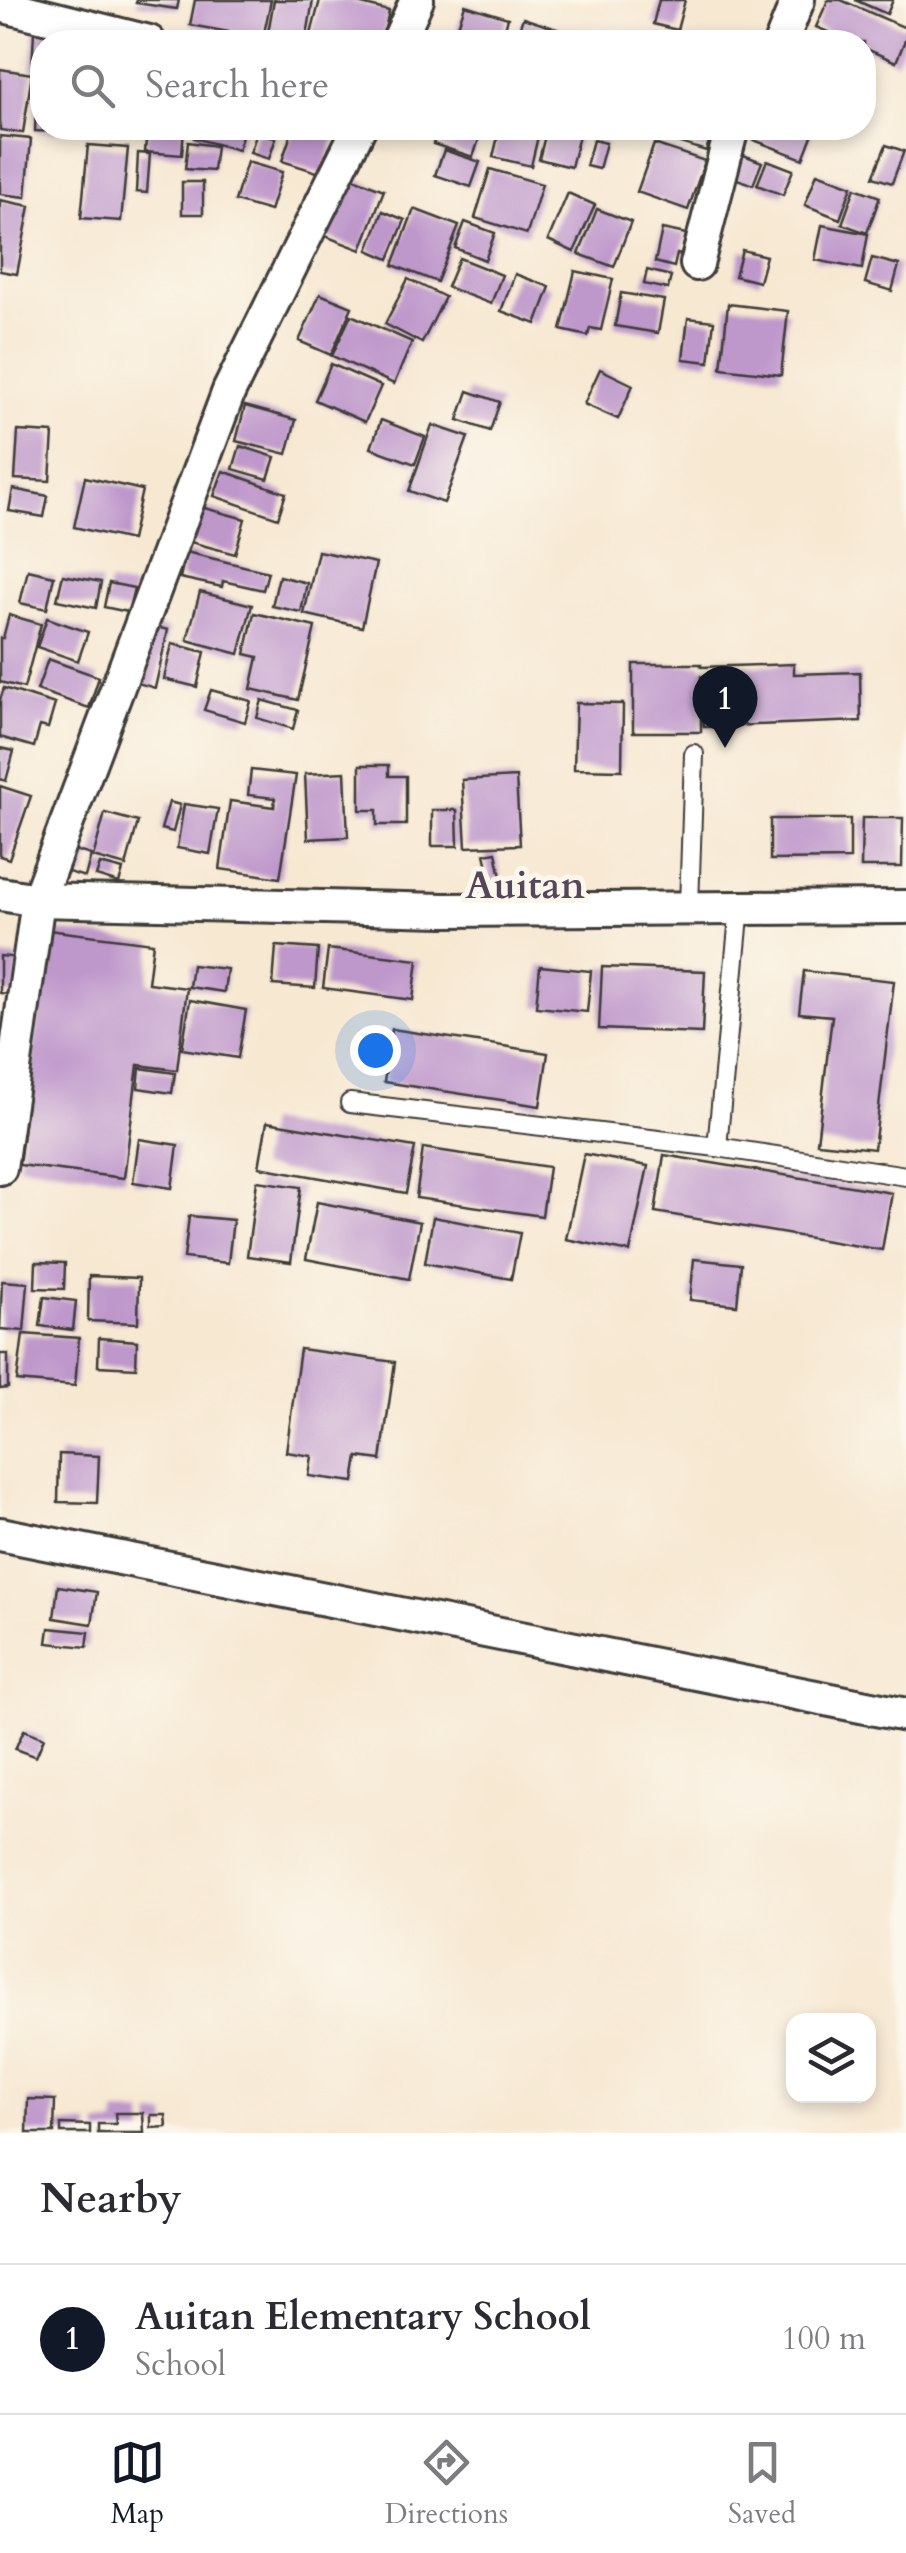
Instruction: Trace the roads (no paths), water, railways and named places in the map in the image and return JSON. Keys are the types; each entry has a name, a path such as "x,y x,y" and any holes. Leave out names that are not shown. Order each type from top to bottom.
{"street":[{"path":"403,30 416,0"},
{"path":"786,30 798,0"},
{"path":"0,5 101,30"},
{"path":"0,1168 38,900 229,392 353,140"},
{"path":"698,264 729,140"},
{"path":"0,894 38,900 444,910 906,908"},
{"path":"0,1534 906,1715"}],"lane":[{"path":"690,907 694,754"},
{"path":"717,1147 740,906"},
{"path":"350,1103 814,1159 906,1176"}],"place":[{"name":"Auitan Elementary School","path":"725,748"}],"district":[{"name":"Auitan","path":"525,886"}]}
